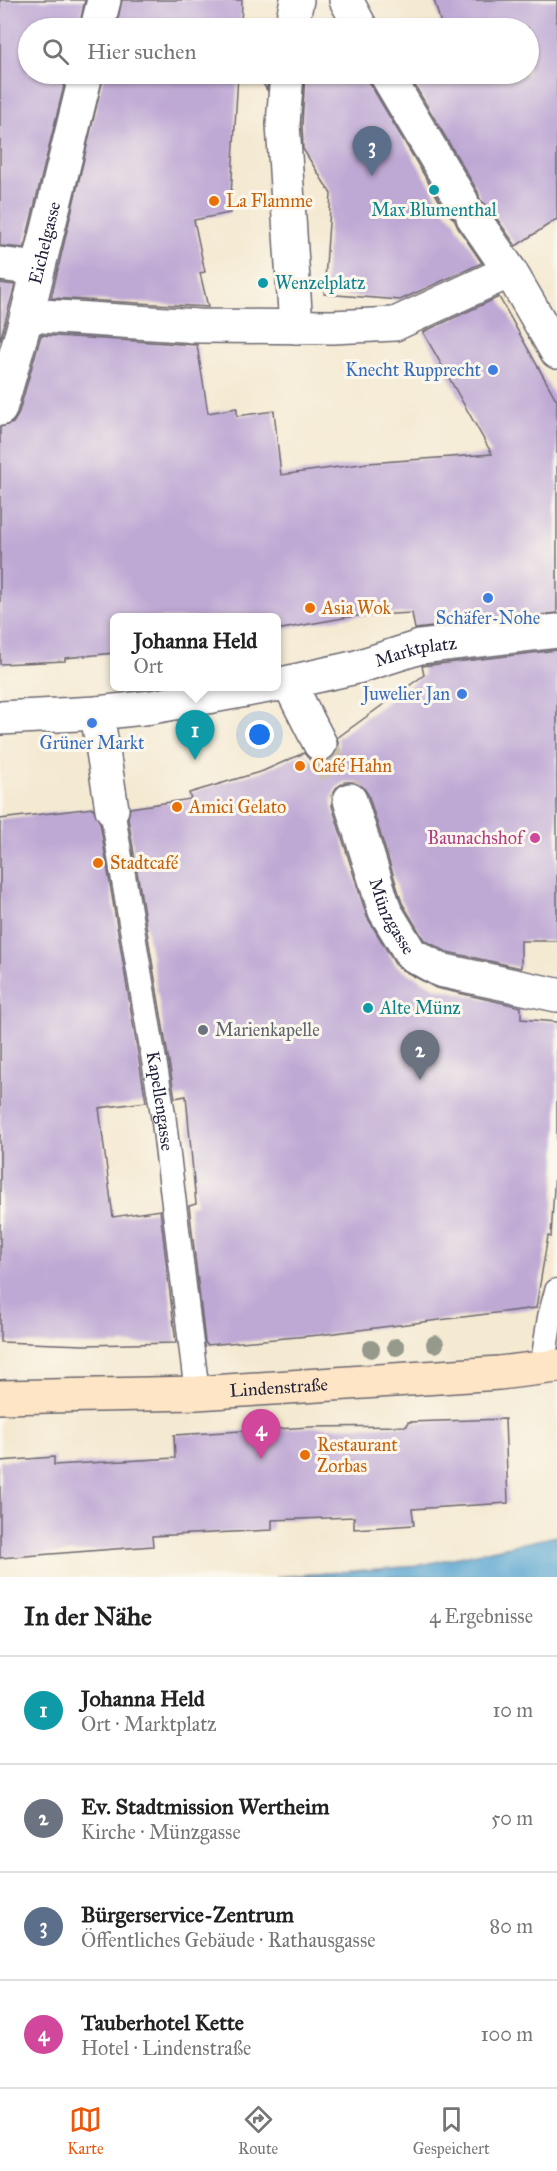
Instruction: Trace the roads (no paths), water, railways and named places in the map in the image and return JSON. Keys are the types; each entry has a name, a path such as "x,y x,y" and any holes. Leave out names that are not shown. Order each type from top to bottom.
{"main road":[{"name":"Lindenstraße","path":"0,1397 197,1393 550,1367"}],"street":[{"path":"100,18 104,0"},
{"path":"293,18 297,0"},
{"path":"346,0 356,18"},
{"name":"Eichelgasse","path":"0,409 27,315 83,84"},
{"path":"286,84 283,124 296,327"},
{"path":"392,84 467,209 510,271 557,352"},
{"path":"0,264 37,269"},
{"path":"27,315 198,326 296,327 395,324 510,271"},
{"name":"Marktplatz","path":"281,684 357,667 420,647 557,631"},
{"path":"281,689 320,744"},
{"name":"Marktplatz","path":"0,718 97,713 152,707 244,691"},
{"path":"97,713 112,809"},
{"name":"Münzgasse","path":"350,800 385,911 411,954 440,970 557,995"}],"lane":[{"name":"Kapellengasse","path":"112,809 163,1114 197,1393"},
{"path":"550,1367 550,1317 557,1291"}],"water":[{"path":"557,1536 557,1577 276,1577 416,1566"}],"tunnel":[{"path":"320,744 350,800"}],"place":[{"name":"Bürgerservice-Zentrum","path":"372,176"},
{"name":"Max Blumenthal","path":"434,190"},
{"name":"La Flamme","path":"214,201"},
{"name":"Wenzelplatz","path":"263,283"},
{"name":"Knecht Rupprecht","path":"493,370"},
{"name":"Schäfer-Nohe","path":"488,598"},
{"name":"Asia Wok","path":"310,608"},
{"name":"Juwelier Jan","path":"462,694"},
{"name":"Grüner Markt","path":"92,723"},
{"name":"Johanna Held","path":"195,760"},
{"name":"Café Hahn","path":"300,766"},
{"name":"Amici Gelato","path":"177,807"},
{"name":"Baunachshof","path":"535,838"},
{"name":"Stadtcafé","path":"98,863"},
{"name":"Alte Münz","path":"368,1008"},
{"name":"Marienkapelle","path":"203,1030"},
{"name":"Ev. Stadtmission Wertheim","path":"420,1080"},
{"name":"Restaurant Zorbas","path":"305,1455"},
{"name":"Tauberhotel Kette","path":"261,1459"}]}
